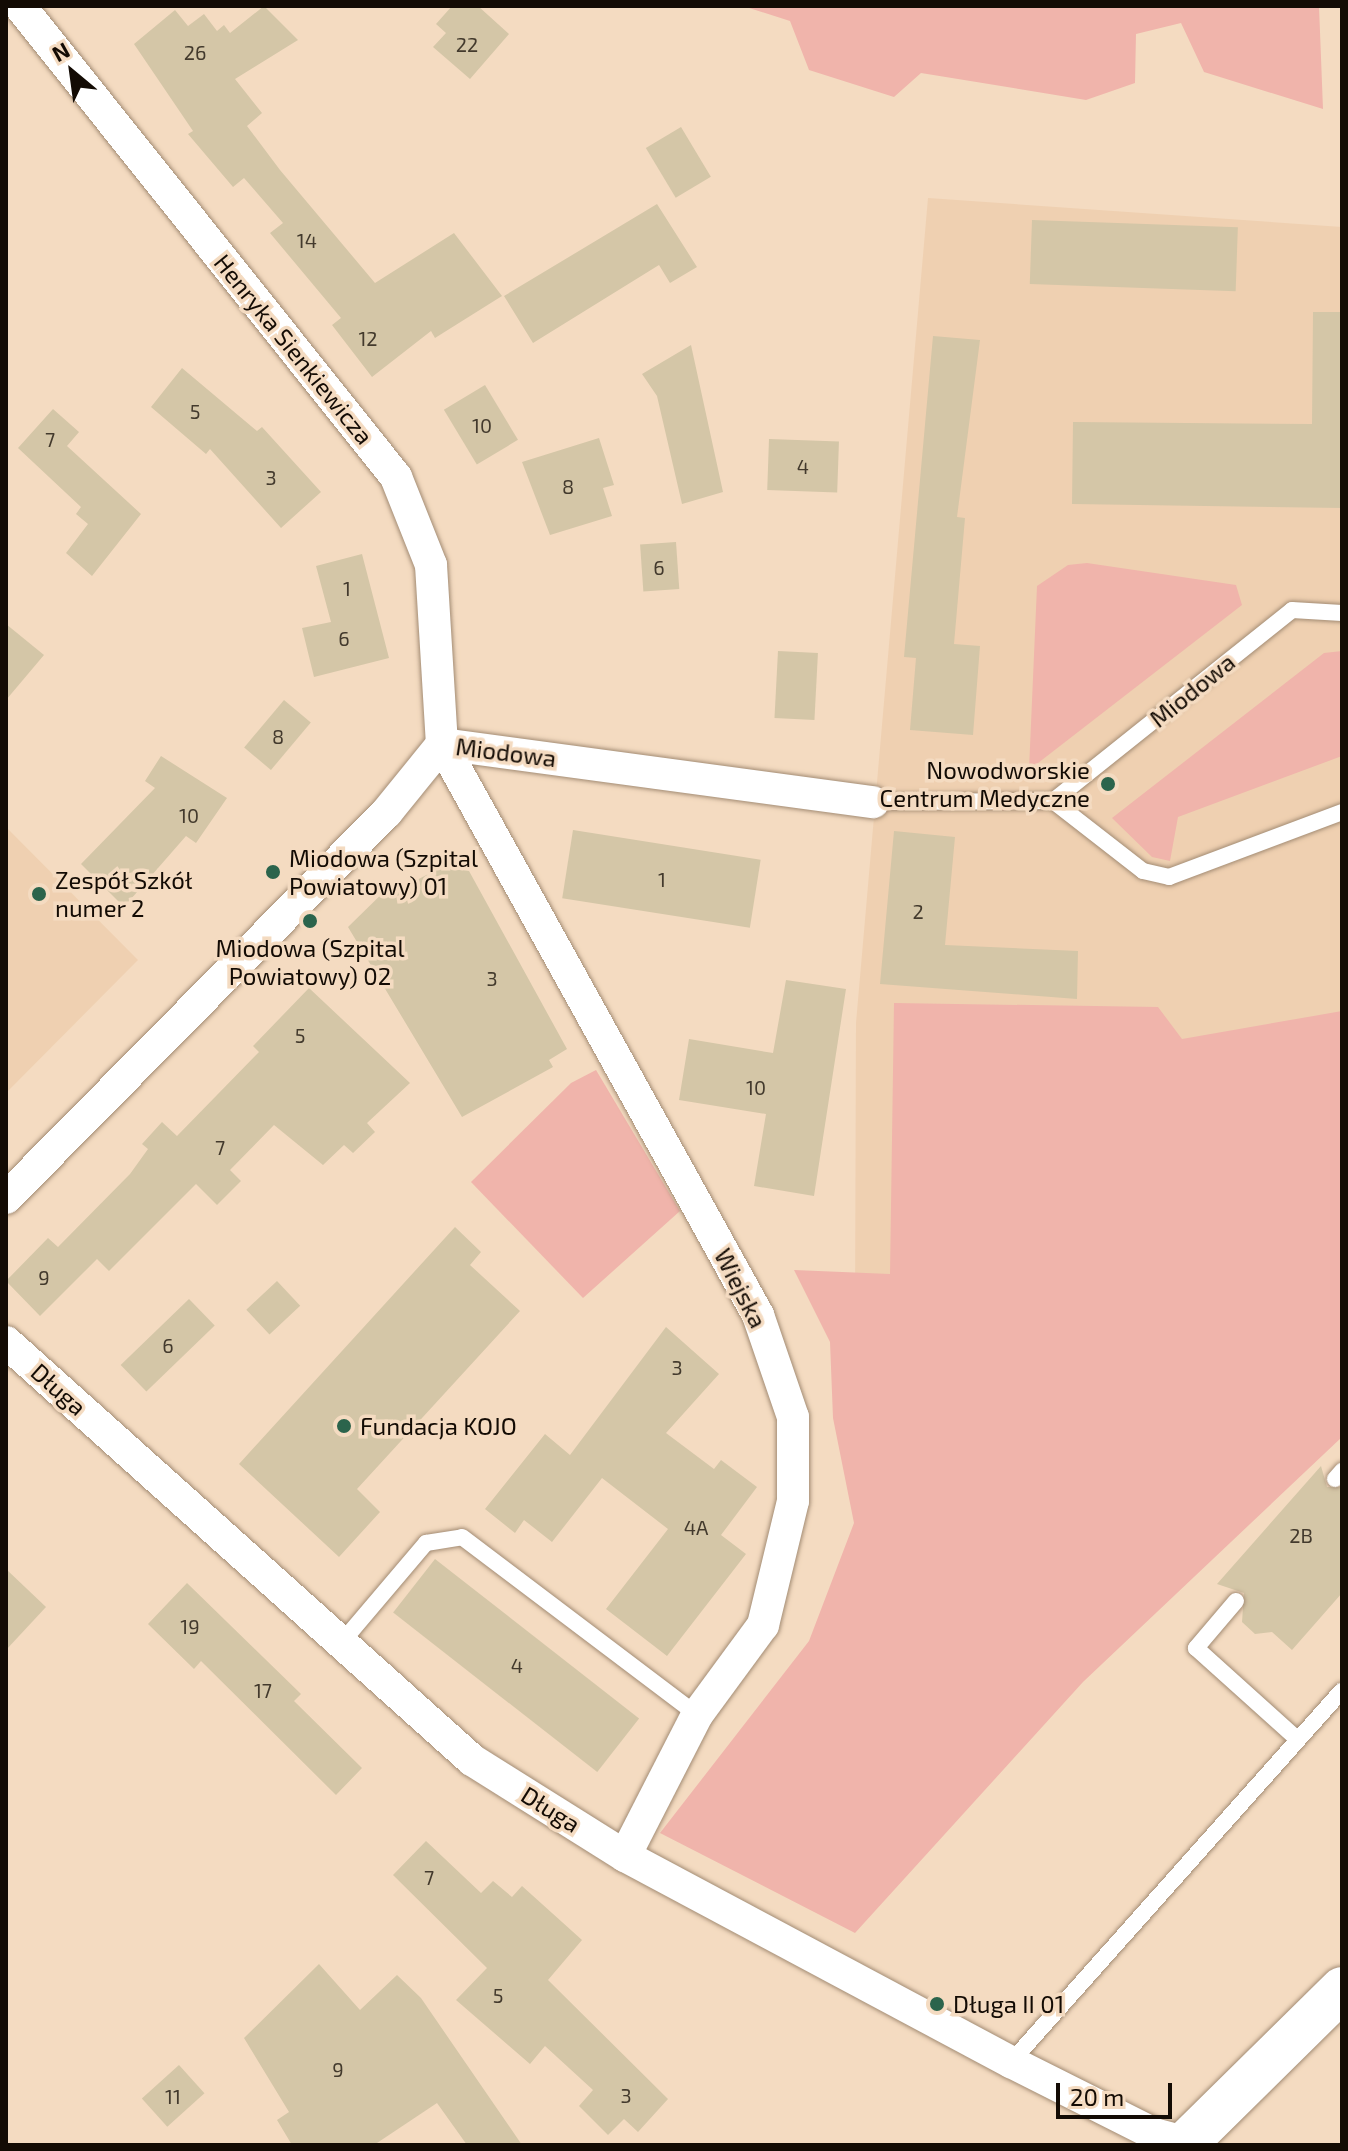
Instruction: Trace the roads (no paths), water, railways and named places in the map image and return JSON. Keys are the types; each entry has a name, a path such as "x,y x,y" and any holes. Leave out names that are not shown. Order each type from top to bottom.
{"main road":[{"path":"1189,2144 1342,1989"}],"street":[{"name":"Henryka Sienkiewicza","path":"20,6 396,477 431,565 442,744"},
{"name":"Miodowa","path":"6,1198 387,812 442,744 873,802"},
{"name":"Wiejska","path":"442,744 758,1315 793,1417 793,1501 763,1625 697,1715 625,1856"},
{"name":"Długa","path":"6,1342 472,1760 625,1856 1011,2062 1154,2134 1189,2144"}],"lane":[{"name":"Miodowa","path":"873,802 1053,801 1292,610 1342,613"},
{"path":"1053,801 1143,871 1169,877 1342,812"},
{"path":"342,1642 426,1543 462,1537 697,1715"},
{"path":"1236,1601 1196,1648 1298,1740"},
{"path":"1011,2062 1342,1691"}],"place":[{"name":"Nowodworskie Centrum Medyczne","path":"1108,784"},
{"name":"Miodowa (Szpital Powiatowy) 01","path":"273,872"},
{"name":"Zespół Szkół numer 2","path":"39,894"},
{"name":"Miodowa (Szpital Powiatowy) 02","path":"310,921"},
{"name":"Fundacja KOJO","path":"344,1426"},
{"name":"Długa II 01","path":"937,2004"}]}
